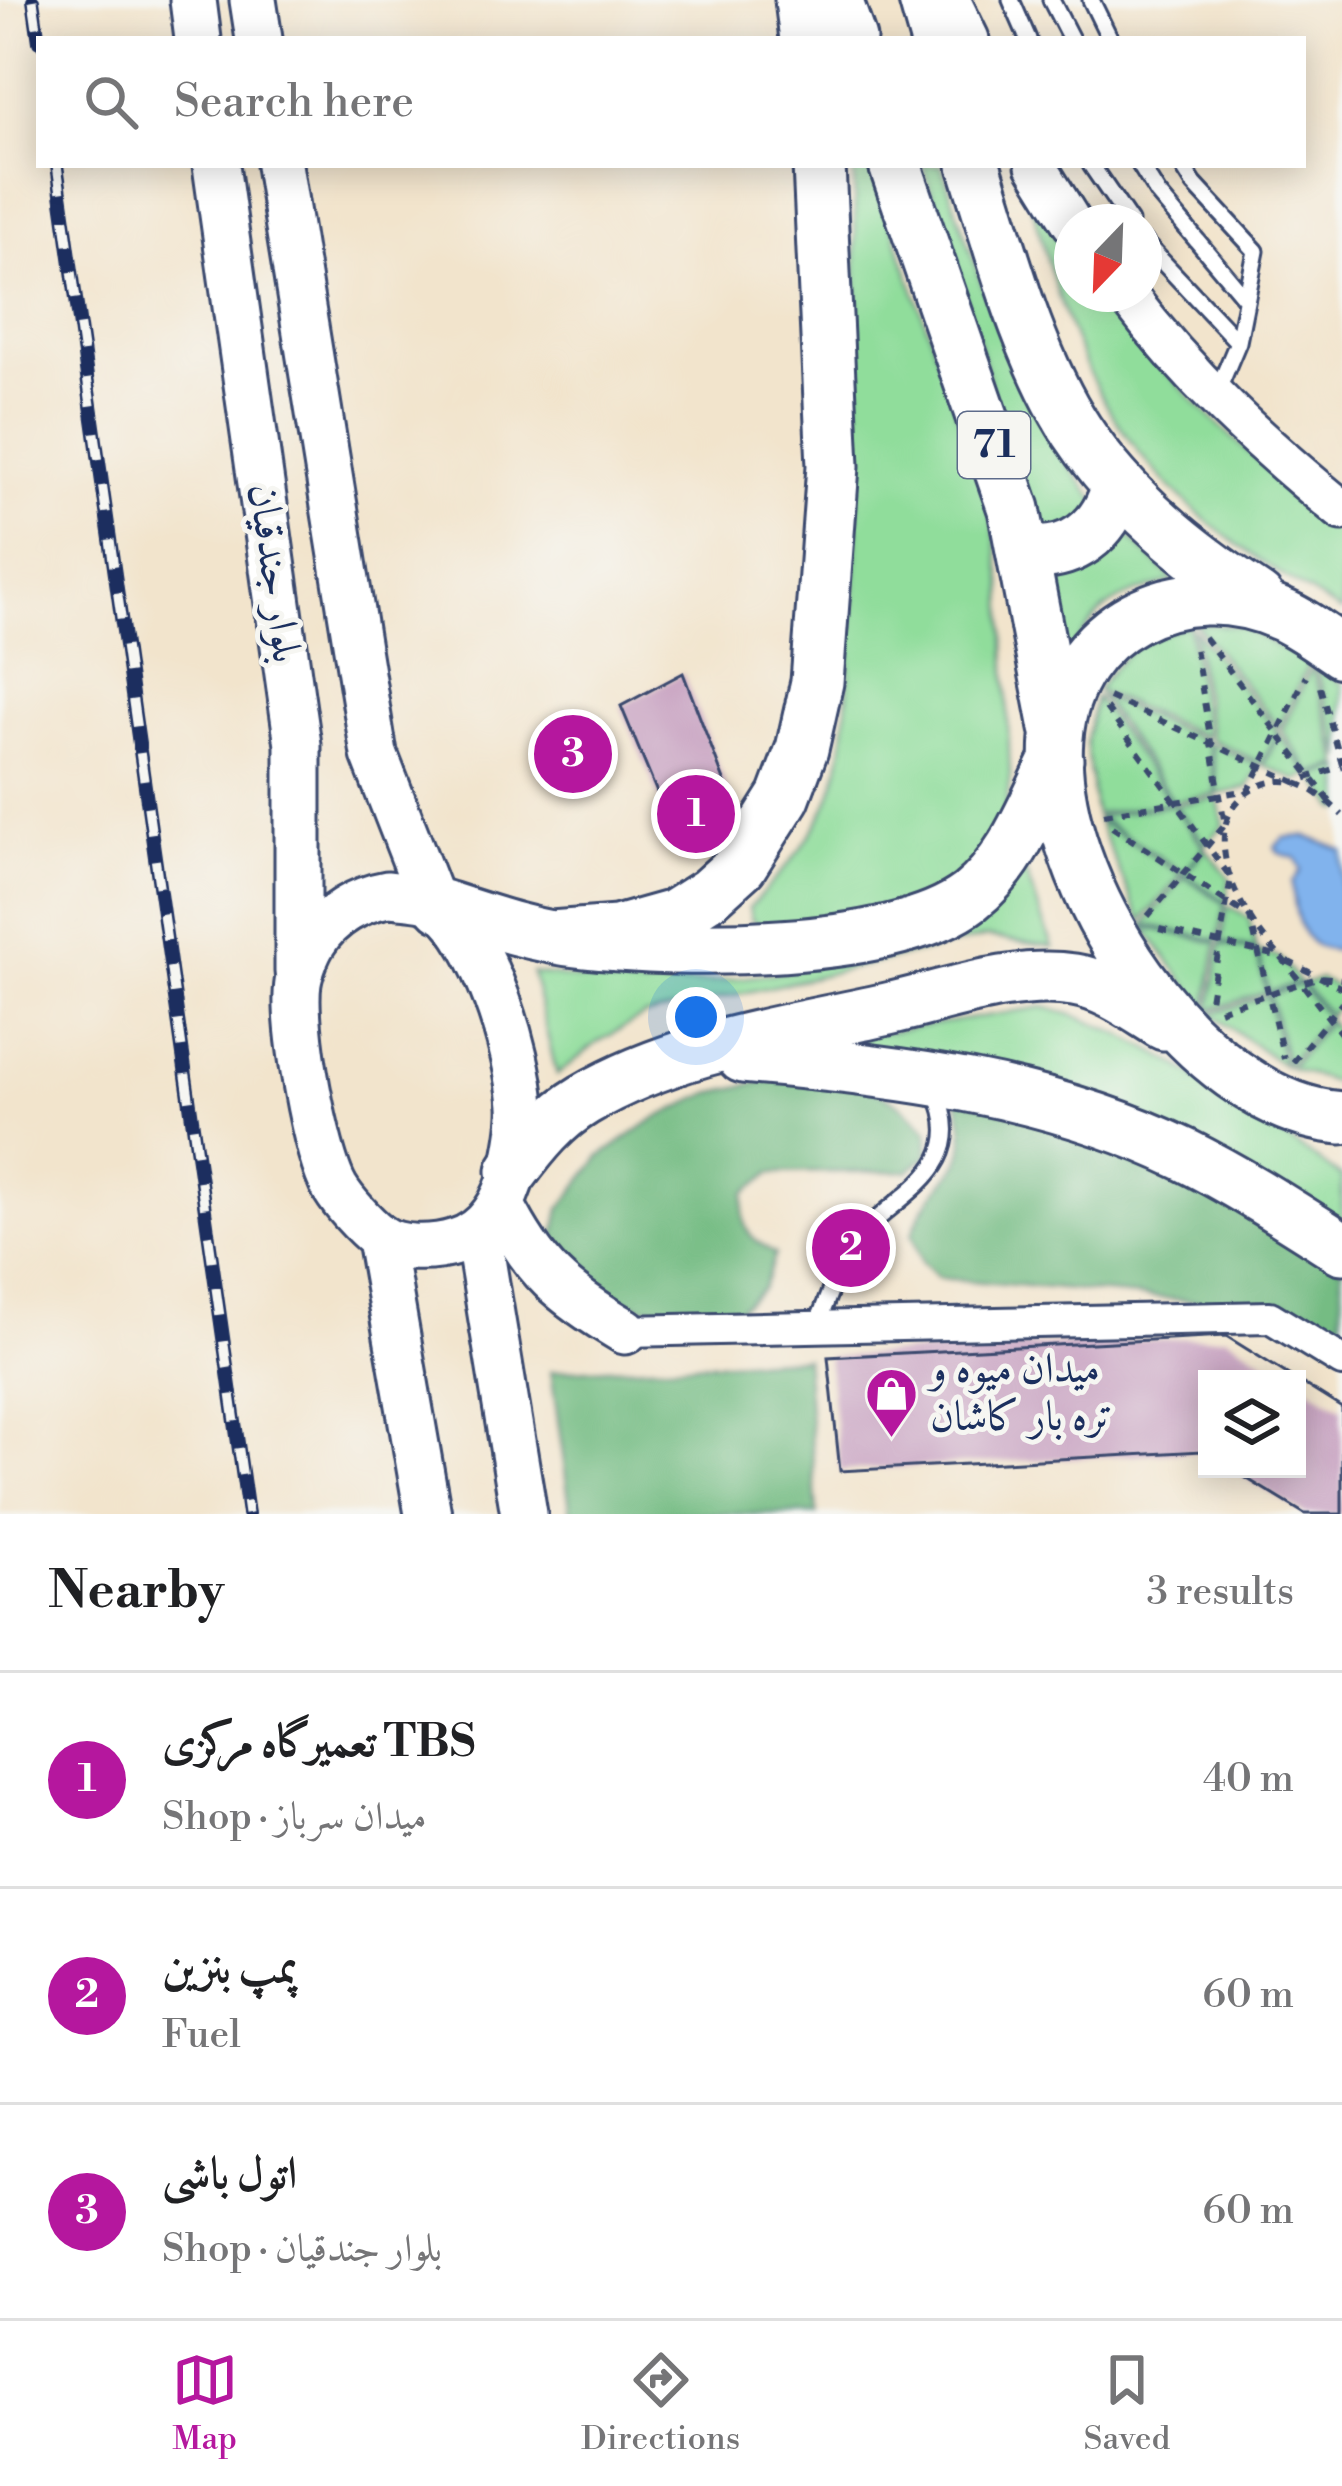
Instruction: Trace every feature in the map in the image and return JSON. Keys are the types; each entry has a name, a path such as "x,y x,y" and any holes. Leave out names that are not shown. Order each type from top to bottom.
{"highway":[{"path":"801,0 806,36"},
{"path":"836,0 849,36"},
{"path":"925,0 935,36"},
{"path":"551,937 617,932 655,922 674,916 710,892 741,865 784,797 802,749 817,682 833,466 818,168"},
{"name":"71","path":"896,168 994,445 1022,550 1066,821 1102,918 1150,993 1195,1044 1273,1097 1334,1121"},
{"name":"71","path":"975,168 1040,354 1075,428 1118,484 1207,566 1342,652"},
{"path":"1022,550 1052,552 1080,542 1106,518 1118,484"},
{"name":"71","path":"1057,746 1074,679 1100,640 1118,626 1170,601 1214,598 1279,613"},
{"path":"436,903 551,937 662,949 823,941 883,932 923,920 968,898 1005,861 1057,746"},
{"path":"497,1203 544,1130 584,1100 695,1053 1017,980 1074,980 1115,994 1195,1044"},
{"path":"695,1053 928,1076 1061,1109 1180,1153 1342,1248"}],"main road":[{"path":"193,0 198,36"},
{"path":"253,0 259,36"},
{"name":"بلوار جندقیان","path":"216,168 298,745 298,984"},
{"name":"بلوار جندقیان","path":"279,168 374,754 436,903"},
{"path":"428,1514 380,1239 336,1188 321,1145 309,1106 298,984 311,944 332,918 374,896 388,894 436,903 476,955 514,1058 522,1108 497,1203 524,1514"},
{"path":"380,1239 432,1249 497,1203"},
{"path":"497,1203 547,1277 625,1331"}],"street":[{"path":"950,0 968,36"},
{"path":"1038,168 1060,204"},
{"path":"1140,312 1174,357 1270,451 1342,510"},
{"path":"625,1331 1270,1317 1342,1361"}],"lane":[{"path":"1011,0 1027,36"},
{"path":"1051,0 1069,36"},
{"path":"1091,0 1109,36"},
{"path":"1093,168 1118,204"},
{"path":"1142,168 1246,299"},
{"path":"1184,168 1256,250 1238,342 1215,397"},
{"path":"1162,261 1238,342"},
{"path":"817,1324 851,1248 919,1188 934,1166 944,1143 946,1114 928,1076"}],"path":[{"path":"1190,620 1340,812"},
{"path":"1193,640 1231,878 1208,1013 1320,977 1342,979"},
{"path":"1286,1069 1258,950 1250,917 1183,875 1094,816 1218,796 1249,790 1295,782 1342,765 1312,662 1249,790 1236,802 1225,825 1183,875 1140,925 1258,950 1281,957 1342,988"},
{"path":"1340,812 1262,765 1094,691 1231,878 1250,917 1342,1035"},
{"path":"1286,1069 1342,1004"},
{"path":"1275,1063 1286,1069"}],"green space":[{"path":"854,168 872,168 991,512 1003,586 1010,774 1005,820 962,882 901,908 763,927 751,919 749,908 815,828 836,779 844,741 855,583"},
{"path":"924,168 942,168 1010,357 1046,430 1092,496 1174,581 1107,607 1063,665 978,339"},
{"path":"1026,184 1054,225 1054,280"},
{"path":"1065,312 1117,312 1214,420 1342,530 1342,612 1260,561 1155,471 1101,396"},
{"path":"1195,623 1241,627 1309,663 1279,727"},
{"path":"1188,624 1206,737 1097,690 1136,648"},
{"path":"1193,629 1277,731 1261,763 1211,739"},
{"path":"1316,666 1342,684 1342,758"},
{"path":"1312,667 1340,765 1312,774 1282,730"},
{"path":"1100,696 1207,742 1216,794 1174,801"},
{"path":"1095,697 1171,802 1095,814 1086,741"},
{"path":"1279,734 1310,775 1296,780 1264,765"},
{"path":"1211,744 1259,766 1248,788 1219,794"},
{"path":"1342,768 1342,810 1314,776"},
{"path":"1217,798 1224,825 1206,844 1176,805"},
{"path":"1172,805 1204,847 1183,872 1098,817"},
{"path":"1097,820 1181,875 1141,921"},
{"path":"1206,849 1230,878 1226,901 1185,874"},
{"path":"1024,869 1053,947 987,937 644,1016 598,1042 557,1075 532,973 641,987 797,970"},
{"path":"1184,877 1225,904 1218,940 1145,924"},
{"path":"1228,906 1249,918 1256,949 1222,941"},
{"path":"1144,927 1217,943 1206,1010"},
{"path":"1221,944 1256,952 1266,992 1210,1010"},
{"path":"1259,952 1280,958 1299,982 1269,992"},
{"path":"1320,979 1342,990 1342,1001 1329,1015 1303,984"},
{"path":"1300,985 1327,1018 1287,1065 1270,995"},
{"path":"1267,996 1283,1065 1211,1014"},
{"path":"1043,1007 1120,1034 1159,1055 1342,1177 1342,1225 830,1041"},
{"path":"1329,1021 1342,1039 1342,1085 1290,1068"},
{"path":"775,1079 841,1082 876,1091 928,1131 928,1155 909,1171 771,1173 745,1193 747,1230 775,1254 763,1288 737,1310 643,1307 594,1292 552,1247 560,1209 600,1157 651,1121 710,1093"},
{"path":"956,1096 1142,1153 1342,1268 1342,1351 1271,1308 938,1278 922,1263 912,1234 921,1213 960,1159 963,1123"},
{"path":"805,1358 817,1514 571,1514 551,1371"}],"water":[{"path":"1305,836 1342,850 1340,950 1315,945 1307,938 1298,919 1292,883 1301,870 1296,858 1275,847 1284,838"}],"building":[{"path":"683,673 733,804 706,834 678,843 621,706"},
{"path":"1226,1336 1281,1370 1198,1370 1198,1451 840,1471 828,1357"},
{"path":"1306,1386 1342,1408 1342,1514 1305,1514 1246,1478 1306,1478"}],"railway":[{"path":"33,0 38,36"},
{"path":"57,168 248,1514"}],"place":[{"name":"اتول باشی","path":"573,754"},
{"name":"تعمیرگاه مرکزی TBS","path":"696,814"},
{"name":"پمپ بنزین","path":"851,1248"},
{"name":"میدان میوه و تره بار کاشان","path":"891,1439"}]}
